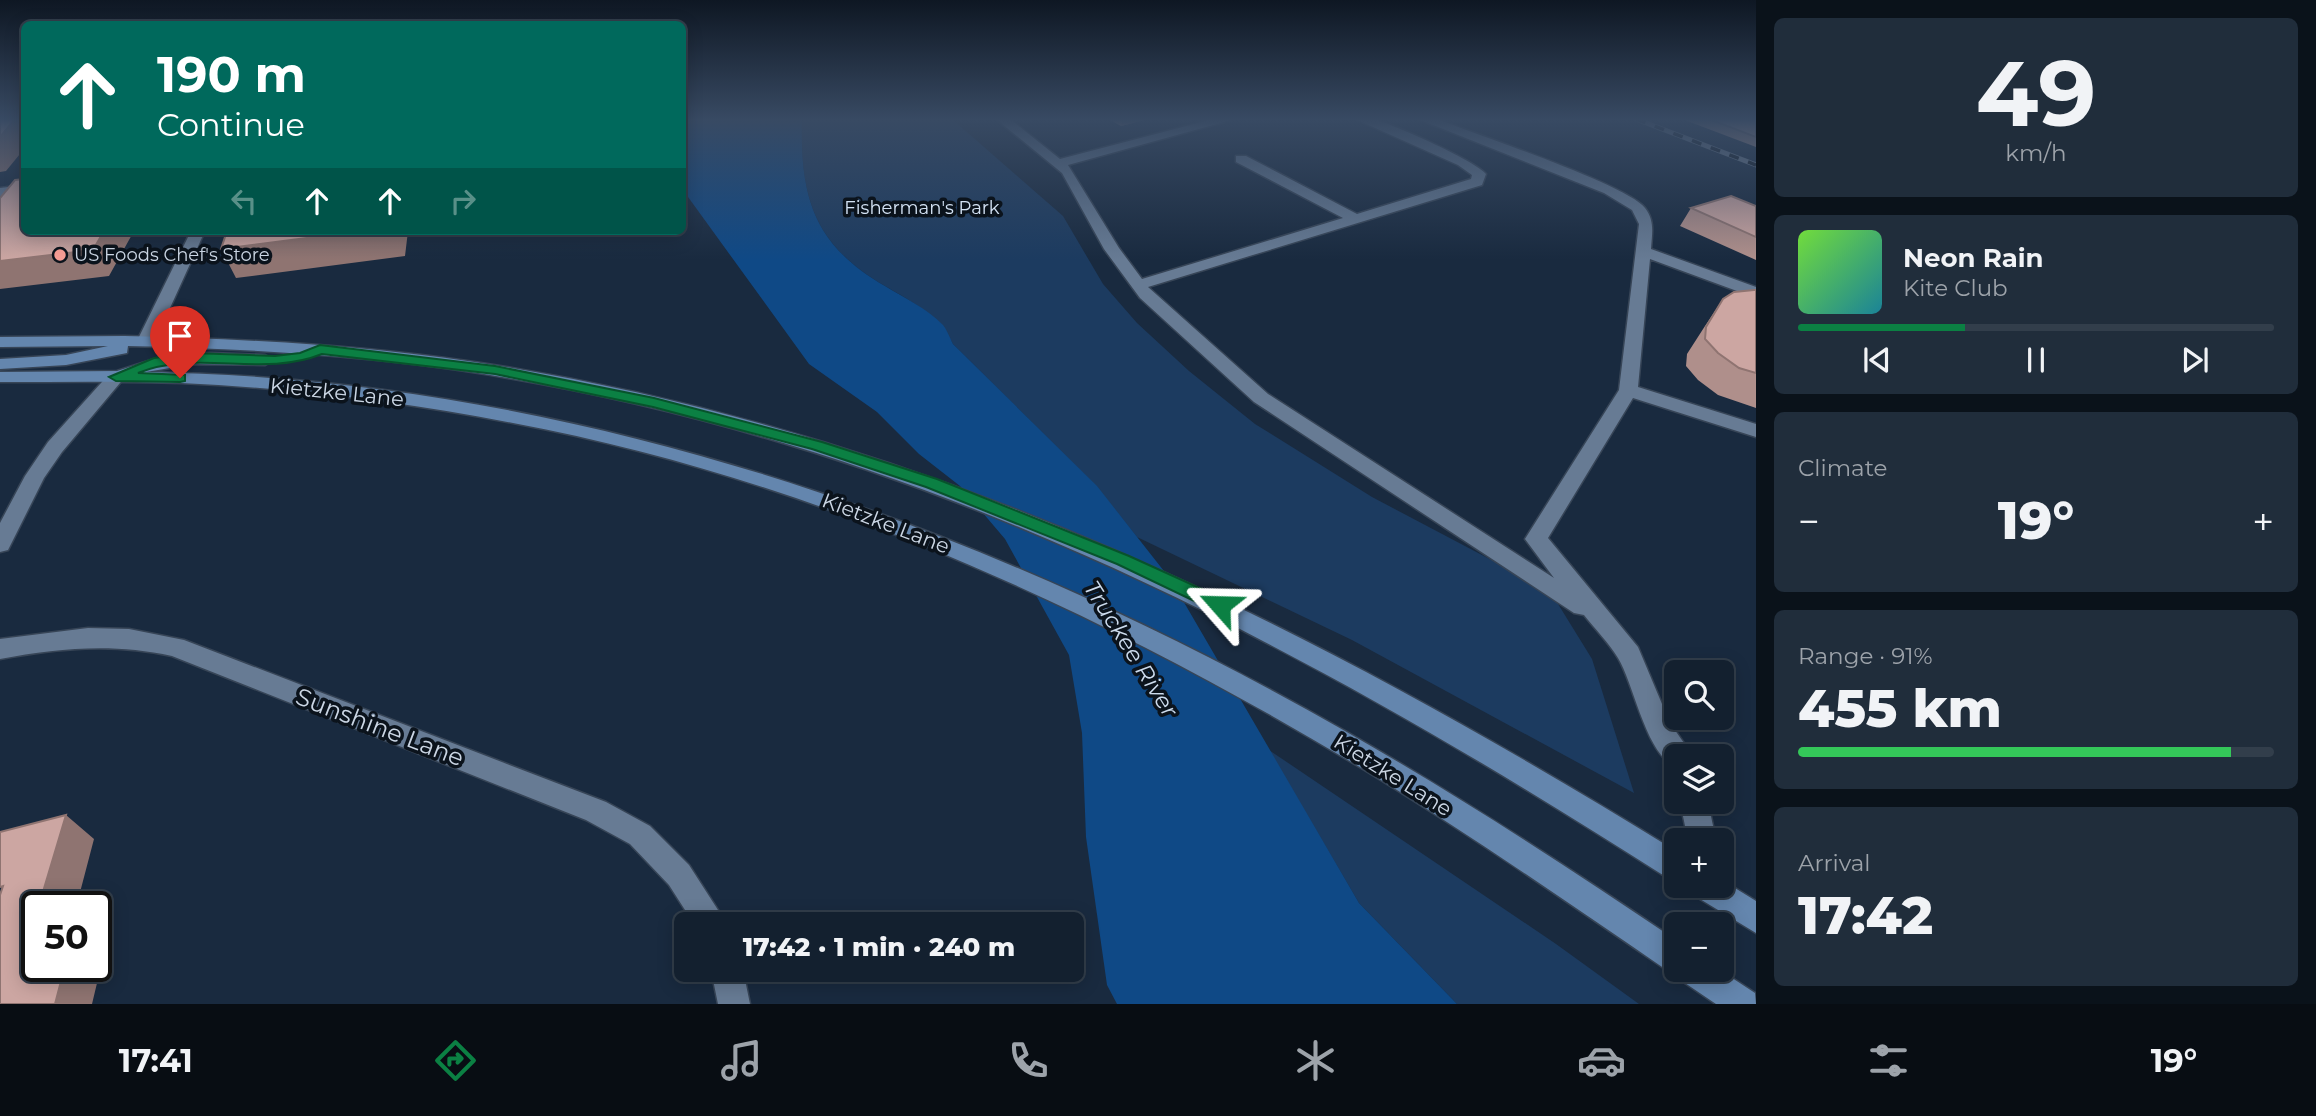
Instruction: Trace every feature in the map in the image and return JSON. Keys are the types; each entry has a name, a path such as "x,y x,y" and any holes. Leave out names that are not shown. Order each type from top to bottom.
{"main road":[{"name":"Kietzke Lane","path":"0,342 146,341 320,349 394,356 550,380 654,403 817,446 931,483 1123,560 1268,628 1425,714 1664,860"},
{"path":"0,364 66,360 109,353 146,341"},
{"path":"116,377 154,362 192,357 275,360 303,357 320,349"},
{"name":"Kietzke Lane","path":"0,377 230,381 349,392 502,415 567,427 677,455 840,504 1005,570 1234,683 1336,739 1516,852 1664,950"},
{"path":"1727,898 1756,918"},
{"path":"1711,982 1744,1004"}],"street":[{"path":"1060,166 1067,171 1112,249 1146,295 1261,398 1598,617"},
{"path":"1254,166 1356,219"},
{"path":"1139,285 1477,182 1479,174 1468,166"},
{"path":"1545,166 1609,190 1638,208 1646,224 1628,390 1536,539 1629,654 1660,730 1671,744"},
{"path":"0,192 21,189"},
{"path":"146,341 196,235"},
{"path":"1643,251 1756,293"},
{"path":"0,544 35,476 55,447 116,377"},
{"path":"1628,390 1756,431"},
{"name":"Sunshine Lane","path":"0,649 96,635 136,637 175,647 596,811 640,835 679,875 704,912"},
{"path":"729,982 734,1004"}],"green space":[{"name":"Fisherman's Park","path":"803,166 1006,166 1063,216 1103,284 1137,323 1189,371 1255,424 1372,497 1550,591 1592,659 1634,793 1352,640 1137,537 1096,486 953,344 932,317 861,270 842,254 816,217"},
{"path":"1269,750 1556,944 1639,1004 1457,1004 1359,903"}],"water":[{"name":"Truckee River","path":"686,166 803,166 816,217 842,254 861,270 937,319 953,344 1097,486 1171,580 1359,903 1457,1004 1117,1004 1107,985 1086,837 1082,733 1069,655 1005,539 960,486 919,454 877,412 809,364 686,194"}],"building":[{"path":"21,179 21,235 102,235 93,250 0,261 0,198 15,180"},
{"path":"1731,196 1756,206 1756,237 1691,208"},
{"path":"226,235 330,235 221,249"},
{"path":"1756,290 1756,373 1739,368 1718,353 1705,339 1706,327 1723,299 1734,292"},
{"path":"66,815 43,891 21,891 21,982 61,982 55,1004 0,1004 0,895 3,886 0,887 0,832"}],"place":[{"name":"US Foods Chef's Store","path":"60,255"}],"route":[{"path":"180,378 116,377 154,362 192,357 275,360 303,357 320,349 394,356 550,380 760,430 873,463 1036,524 1123,560 1220,605"}]}
